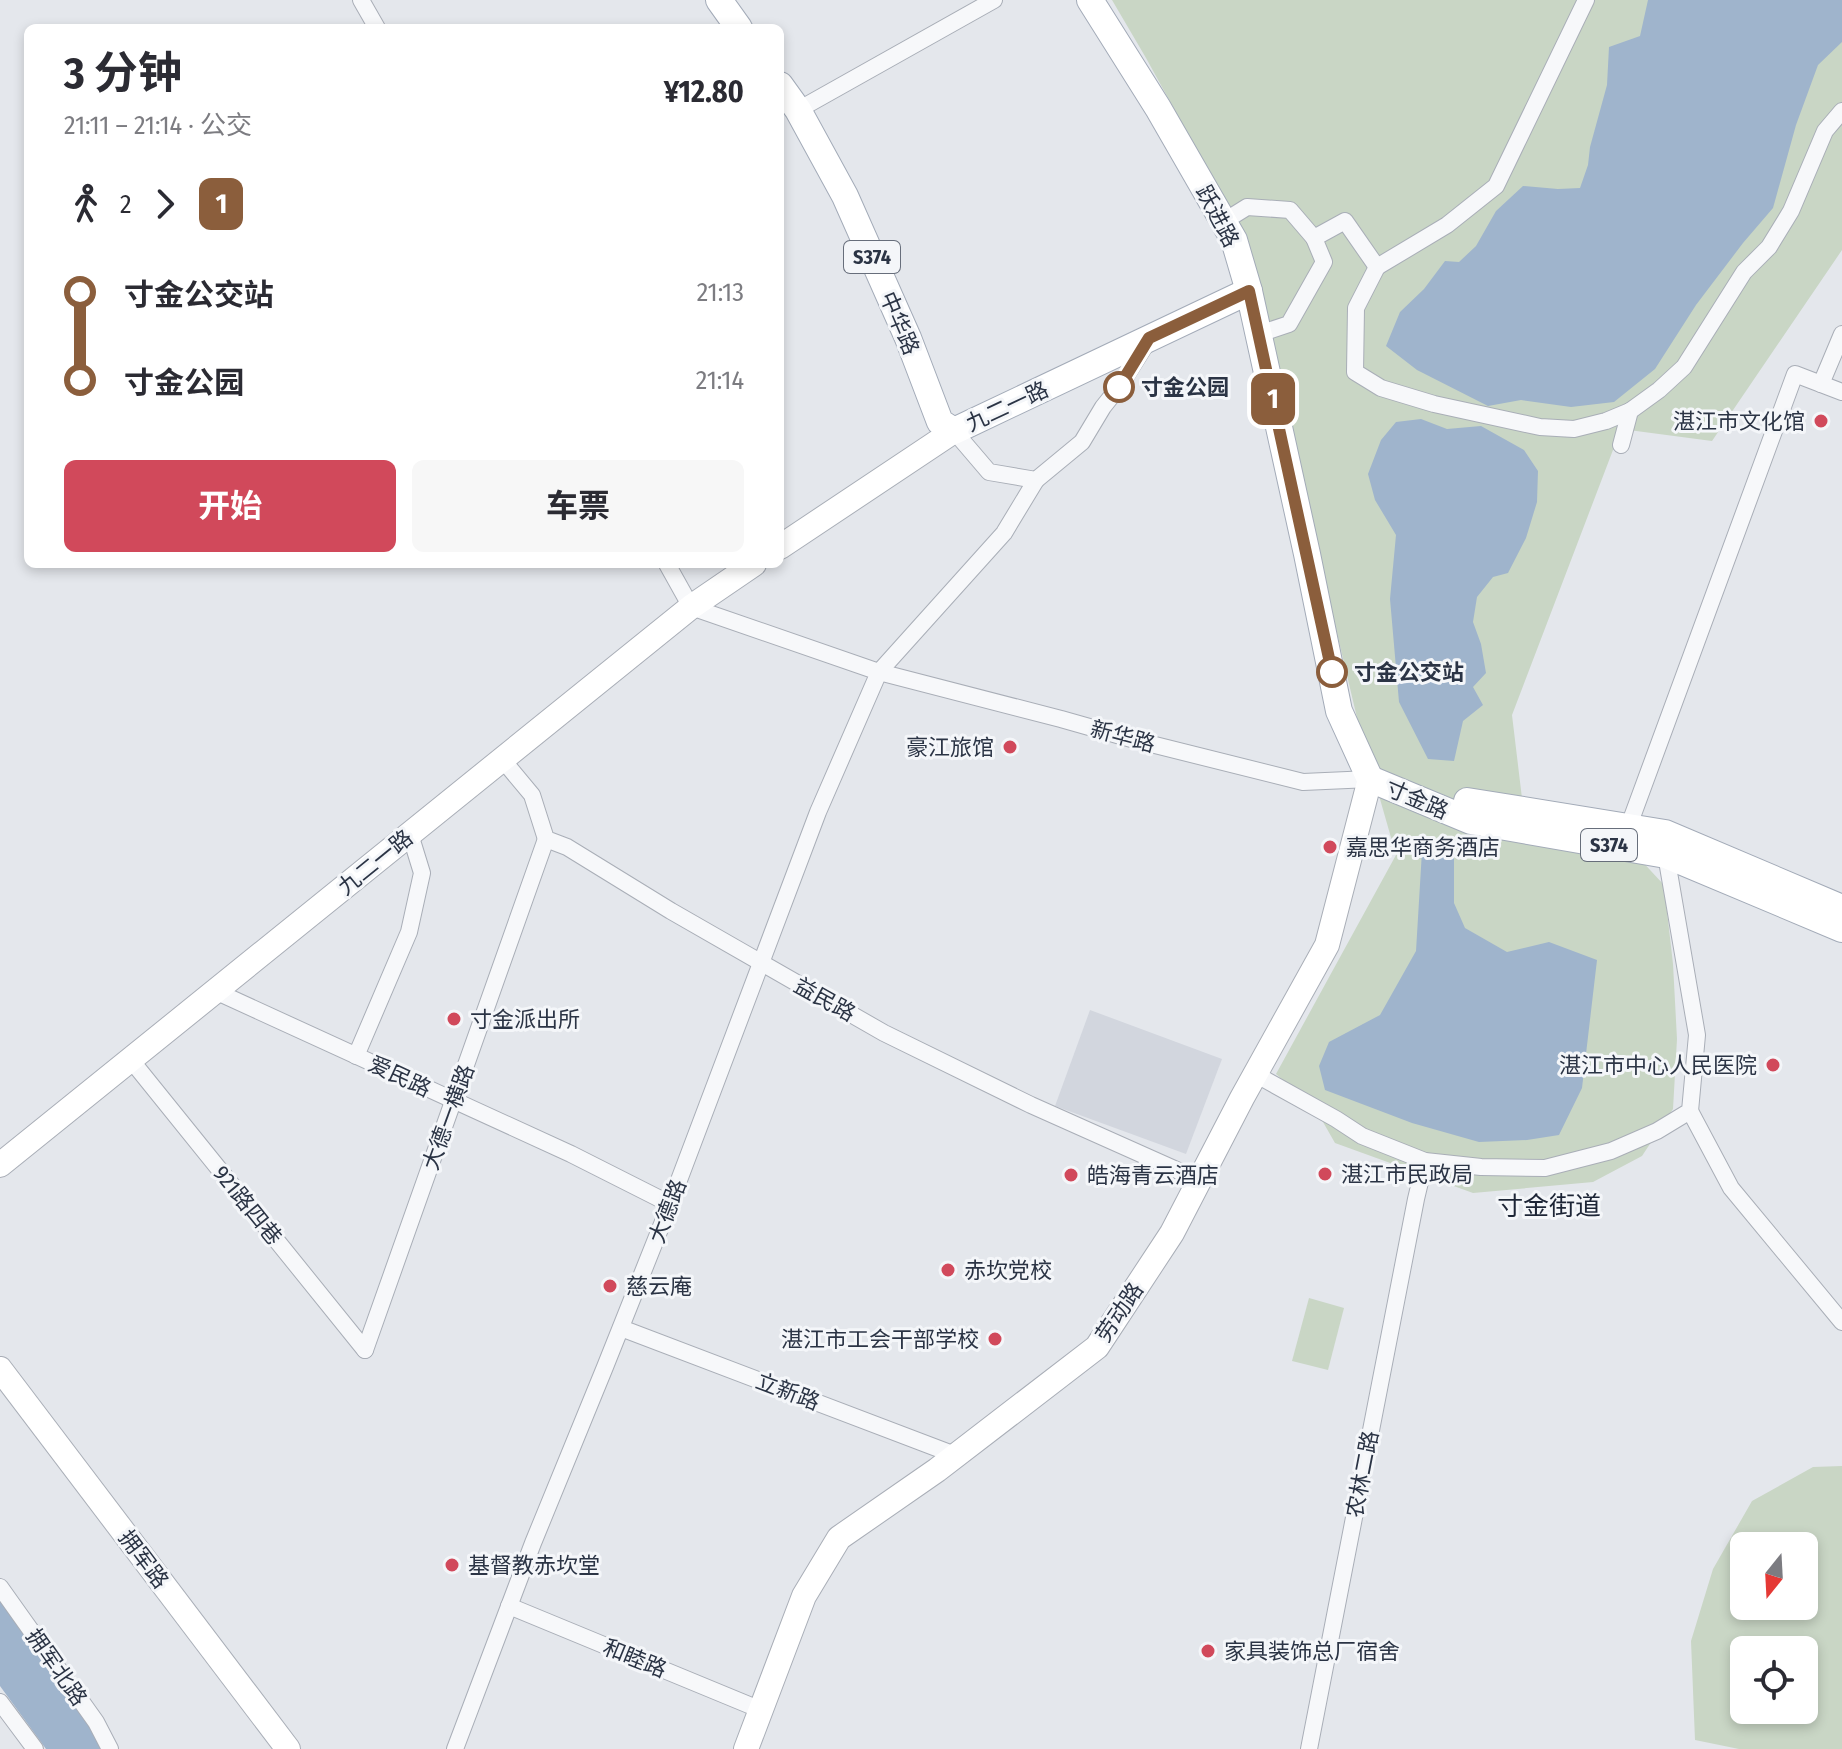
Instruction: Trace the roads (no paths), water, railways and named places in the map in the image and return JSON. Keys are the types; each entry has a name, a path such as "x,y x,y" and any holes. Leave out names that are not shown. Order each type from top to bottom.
{"main road":[{"path":"719,0 736,24"},
{"name":"跃进路","path":"1090,0 1158,108 1234,240 1259,334 1339,711 1370,779"},
{"name":"中华路","path":"784,91 845,196 908,338 940,422 954,431"},
{"name":"九二一路","path":"954,431 1249,291"},
{"name":"寸金路","path":"1370,779 1421,788 1479,805 1665,833 1842,908"},
{"name":"寸金路","path":"1370,779 1471,821 1666,855 1842,929"}],"street":[{"path":"361,0 375,24"},
{"path":"798,110 994,0"},
{"path":"1586,0 1496,186 1447,225 1377,267 1356,308 1355,372 1381,388 1434,404 1540,427 1574,429 1630,411 1684,367 1744,272 1769,247 1791,211 1825,131 1842,111"},
{"path":"1223,222 1247,207 1290,210 1314,238 1324,262 1289,324 1259,334"},
{"path":"1314,238 1345,221 1377,267"},
{"path":"1821,384 1842,334"},
{"name":"大德路","path":"455,1749 533,1543 670,1204 818,812 879,672 1004,533 1036,480 1082,442 1149,338"},
{"path":"1628,828 1795,374 1842,392"},
{"path":"1621,445 1630,411"},
{"path":"954,431 989,472 1036,480"},
{"name":"九二一路","path":"784,544 954,431"},
{"path":"669,568 691,607"},
{"name":"九二一路","path":"0,1165 691,607 748,568"},
{"name":"新华路","path":"691,607 879,672 1135,740 1303,782 1370,779"},
{"path":"502,759 532,795 546,839"},
{"name":"劳动路","path":"746,1749 804,1596 839,1538 1097,1347 1172,1233 1327,945 1370,779"},
{"path":"356,1056 409,932 422,873 410,834"},
{"name":"益民路","path":"546,839 567,847 671,911 884,1033 1031,1105 1199,1180"},
{"name":"大德一横路","path":"365,1350 546,839"},
{"path":"1666,855 1697,1035 1690,1111 1731,1188 1842,1322"},
{"name":"爱民路","path":"215,991 571,1154 670,1204"},
{"name":"921路四巷","path":"131,1060 365,1350"},
{"path":"1255,1074 1362,1136 1425,1161 1481,1167 1545,1168 1611,1151 1657,1131 1690,1111"},
{"name":"农林二路","path":"1309,1749 1425,1161"},
{"name":"立新路","path":"621,1328 955,1455"},
{"name":"拥军路","path":"0,1369 288,1749"},
{"name":"拥军北路","path":"0,1587 96,1722 110,1749"},
{"name":"和睦路","path":"509,1606 761,1710"},
{"path":"0,1702 35,1749"}],"water":[{"path":"1648,0 1842,0 1842,42 1818,65 1796,125 1773,208 1696,305 1655,369 1614,402 1571,407 1521,400 1488,406 1417,370 1386,346 1400,312 1424,289 1445,261 1459,262 1476,246 1496,211 1523,186 1580,188 1607,85 1609,47 1640,36"},
{"path":"1421,419 1447,429 1481,426 1524,450 1538,471 1537,502 1526,538 1508,573 1493,577 1477,597 1473,622 1486,673 1473,687 1483,705 1463,721 1454,761 1428,759 1399,702 1390,599 1396,535 1375,500 1368,474 1381,440 1396,422"},
{"path":"1422,851 1454,857 1454,903 1465,928 1507,952 1549,942 1597,960 1582,1088 1559,1135 1479,1142 1412,1123 1325,1090 1319,1066 1329,1042 1380,1015 1416,951"},
{"path":"0,1596 84,1714 102,1749 46,1749 0,1686"}],"place":[{"name":"寸金公园","path":"1119,387"},
{"name":"湛江市文化馆","path":"1821,421"},
{"name":"寸金公交站","path":"1332,672"},
{"name":"豪江旅馆","path":"1010,747"},
{"name":"嘉思华商务酒店","path":"1330,847"},
{"name":"寸金派出所","path":"454,1019"},
{"name":"湛江市中心人民医院","path":"1773,1065"},
{"name":"湛江市民政局","path":"1325,1174"},
{"name":"皓海青云酒店","path":"1071,1175"},
{"name":"赤坎党校","path":"948,1270"},
{"name":"慈云庵","path":"610,1286"},
{"name":"湛江市工会干部学校","path":"995,1339"},
{"name":"基督教赤坎堂","path":"452,1565"},
{"name":"家具装饰总厂宿舍","path":"1208,1651"}],"district":[{"name":"寸金街道","path":"1549,1206"}]}
